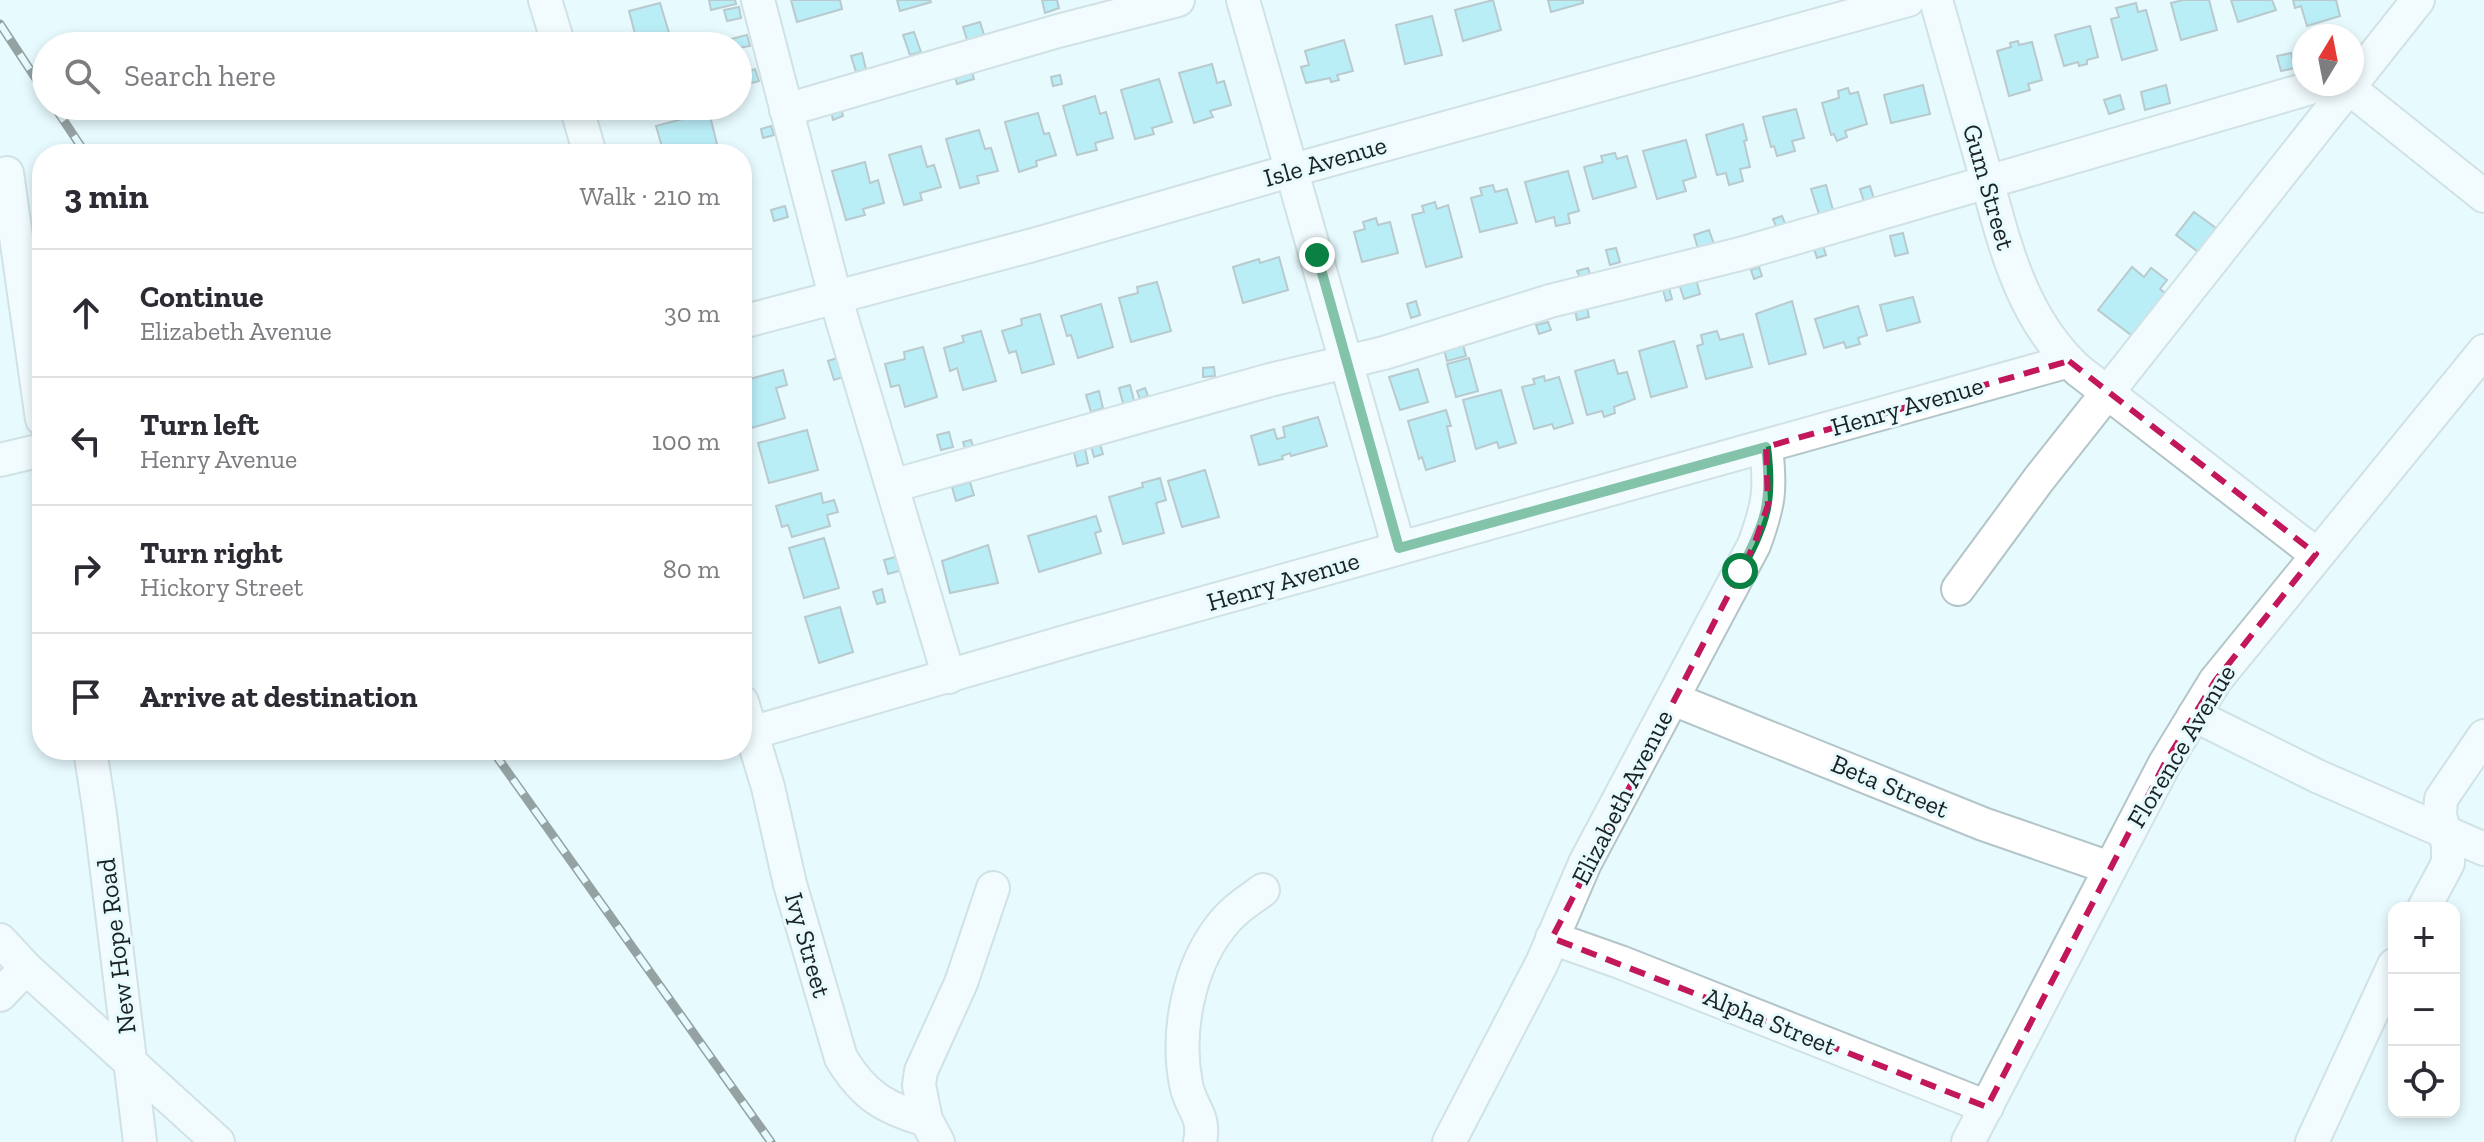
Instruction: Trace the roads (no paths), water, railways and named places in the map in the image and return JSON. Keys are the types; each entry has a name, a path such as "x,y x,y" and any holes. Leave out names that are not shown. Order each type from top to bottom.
{"street":[{"path":"545,0 555,32"},
{"path":"758,0 835,296 949,677"},
{"path":"786,110 1058,31 1178,0"},
{"path":"1243,0 1399,548"},
{"name":"Isle Avenue","path":"752,319 1033,245 1908,0"},
{"name":"Gum Street","path":"1936,0 2006,249 2020,288 2049,339 2069,361"},
{"path":"2364,61 2418,0"},
{"path":"2364,94 2484,196"},
{"path":"892,486 1270,380 1384,353 1550,301 1740,254 2292,95"},
{"path":"1958,589 2039,479 2335,96"},
{"path":"580,120 587,144"},
{"path":"7,173 32,349"},
{"name":"Florence Avenue","path":"1968,1142 2110,868 2215,681 2484,351"},
{"path":"2069,361 2316,554"},
{"name":"Henry Avenue","path":"752,733 2069,361"},
{"name":"Elizabeth Avenue","path":"1449,1142 1542,963 1585,863 1754,545 1768,505 1771,484 1766,447"},
{"path":"0,460 32,452"},
{"name":"Beta Street","path":"1673,699 1983,824 2110,868"},
{"path":"2194,715 2317,776 2484,849"},
{"name":"Ivy Street","path":"752,736 768,787 790,884 841,1058 852,1077 872,1097 932,1131"},
{"path":"2427,902 2448,863 2440,815 2441,799 2484,736"},
{"name":"New Hope Road","path":"91,760 140,1142"},
{"path":"932,1131 919,1085 921,1071 961,983 993,888"},
{"path":"1200,1142 1203,1131 1201,1118 1187,1090 1181,1060 1184,1020 1194,981 1220,926 1235,910 1263,890"},
{"name":"Alpha Street","path":"1552,938 1987,1107"},
{"path":"0,940 26,968 218,1142"},
{"path":"0,995 26,968"},
{"path":"2312,1142 2390,974"}],"railway":[{"path":"0,24 32,73"},
{"path":"63,120 79,144"},
{"path":"499,760 771,1142"}]}
